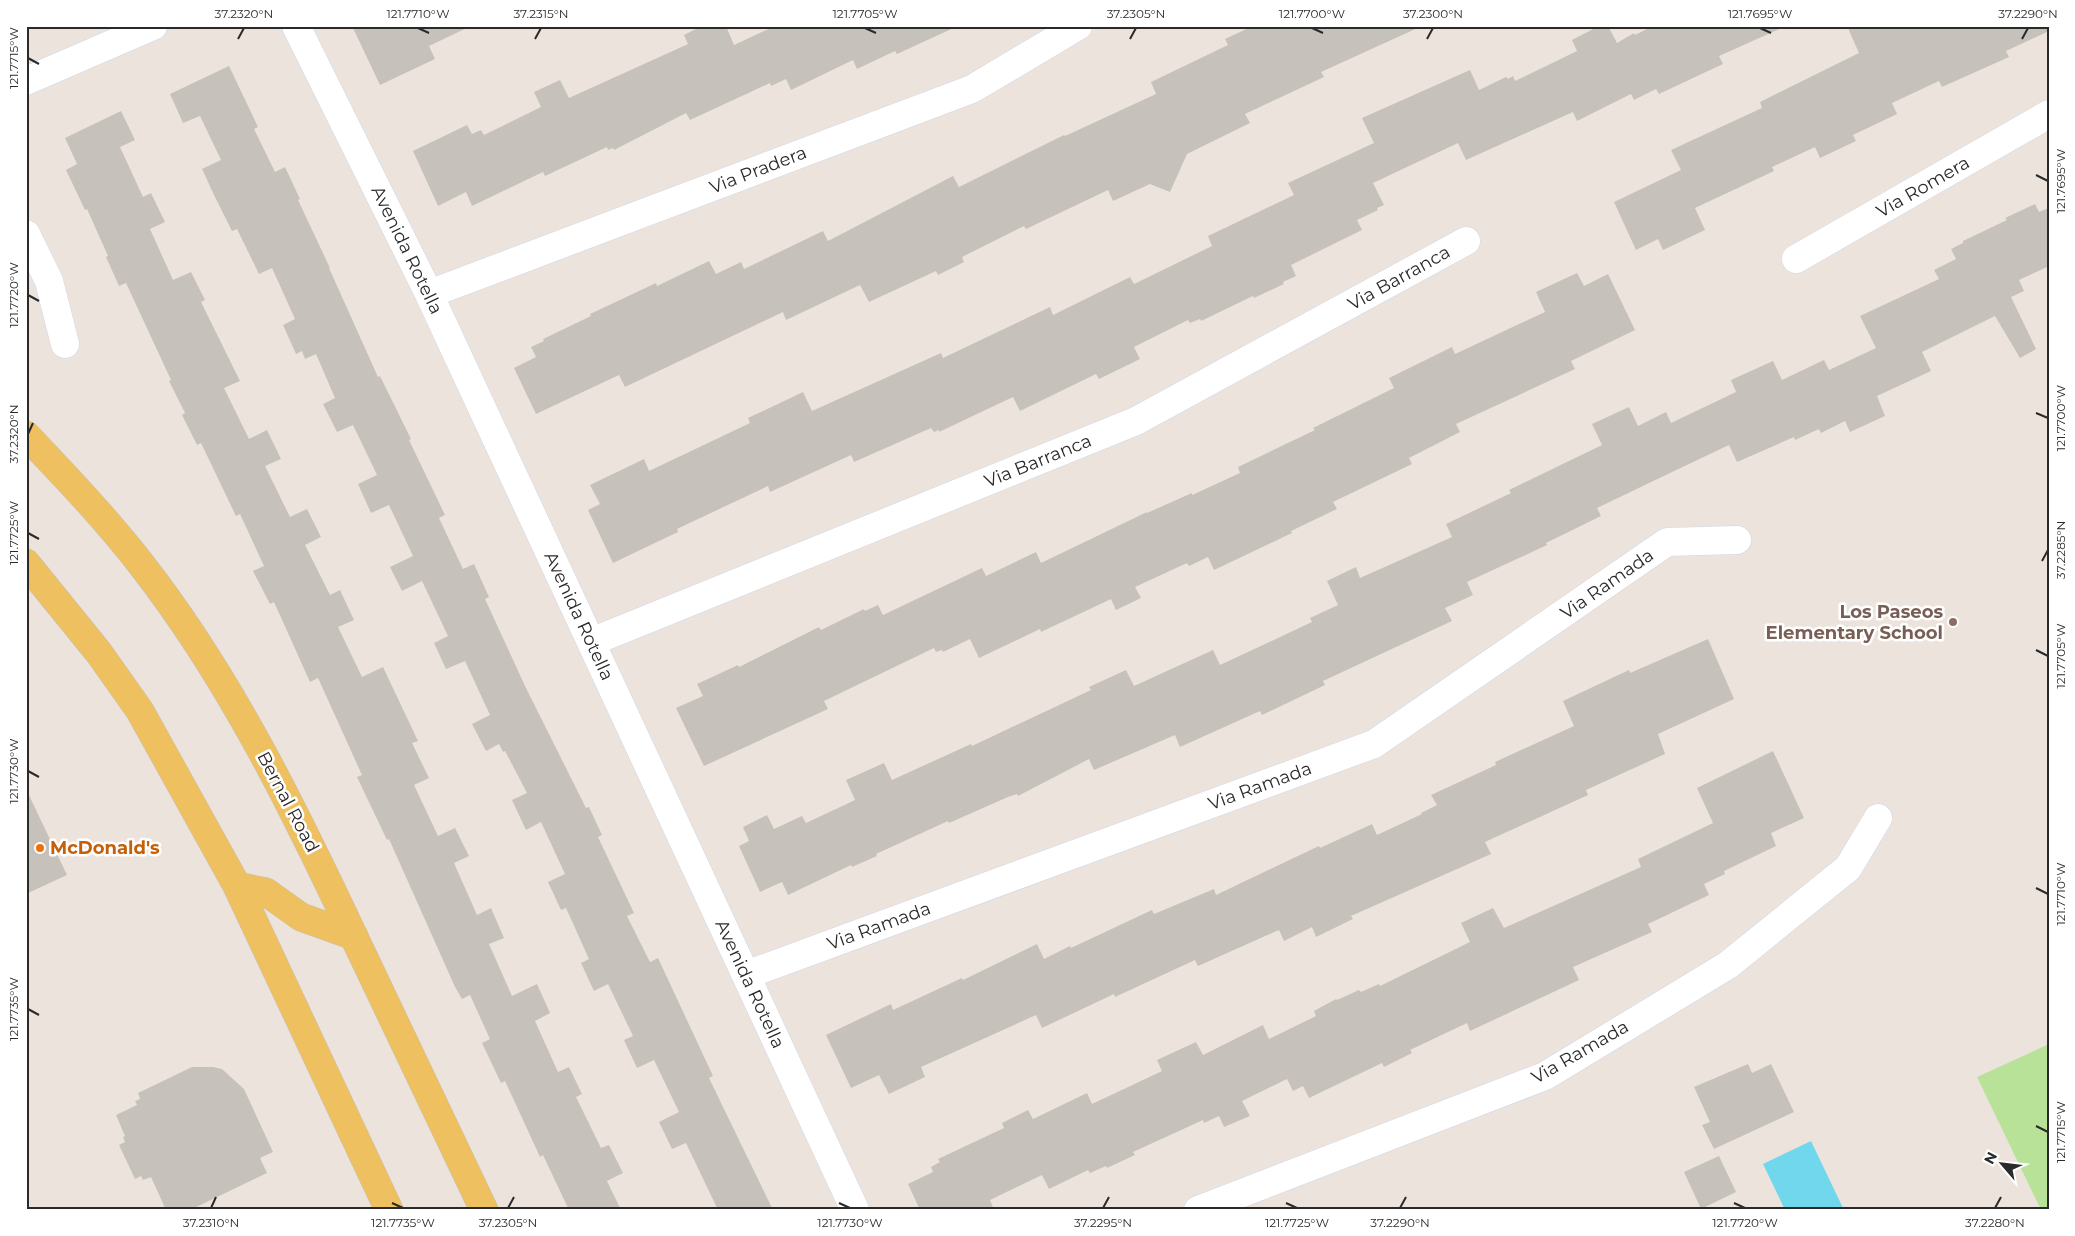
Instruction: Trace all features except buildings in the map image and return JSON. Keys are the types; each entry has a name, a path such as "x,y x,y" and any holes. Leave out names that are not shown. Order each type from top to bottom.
{"main road":[{"name":"Bernal Road","path":"26,435 108,524 142,565 207,660 266,758 318,858 484,1210"},
{"path":"26,563 99,653 140,711 236,886 389,1210"},
{"path":"236,886 266,892 301,918 354,936"}],"street":[{"path":"26,81 152,26"},
{"name":"Avenida Rotella","path":"296,26 429,294 855,1210"},
{"name":"Via Pradera","path":"429,294 972,89 1078,26"},
{"name":"Via Romera","path":"1796,259 2049,114"},
{"path":"26,234 49,281 65,344"},
{"name":"Via Barranca","path":"591,642 1136,421 1466,241"},
{"name":"Via Ramada","path":"746,975 1374,744 1667,542 1737,540"},
{"name":"Via Ramada","path":"1198,1210 1545,1076 1728,965 1848,868 1878,818"}],"green space":[{"path":"2049,1044 2049,1210 2041,1210 1977,1077"}],"water":[{"path":"1811,1141 1844,1210 1785,1210 1763,1164"}],"place":[{"name":"Los Paseos Elementary School","path":"1953,622"},
{"name":"McDonald's","path":"40,848"}]}
